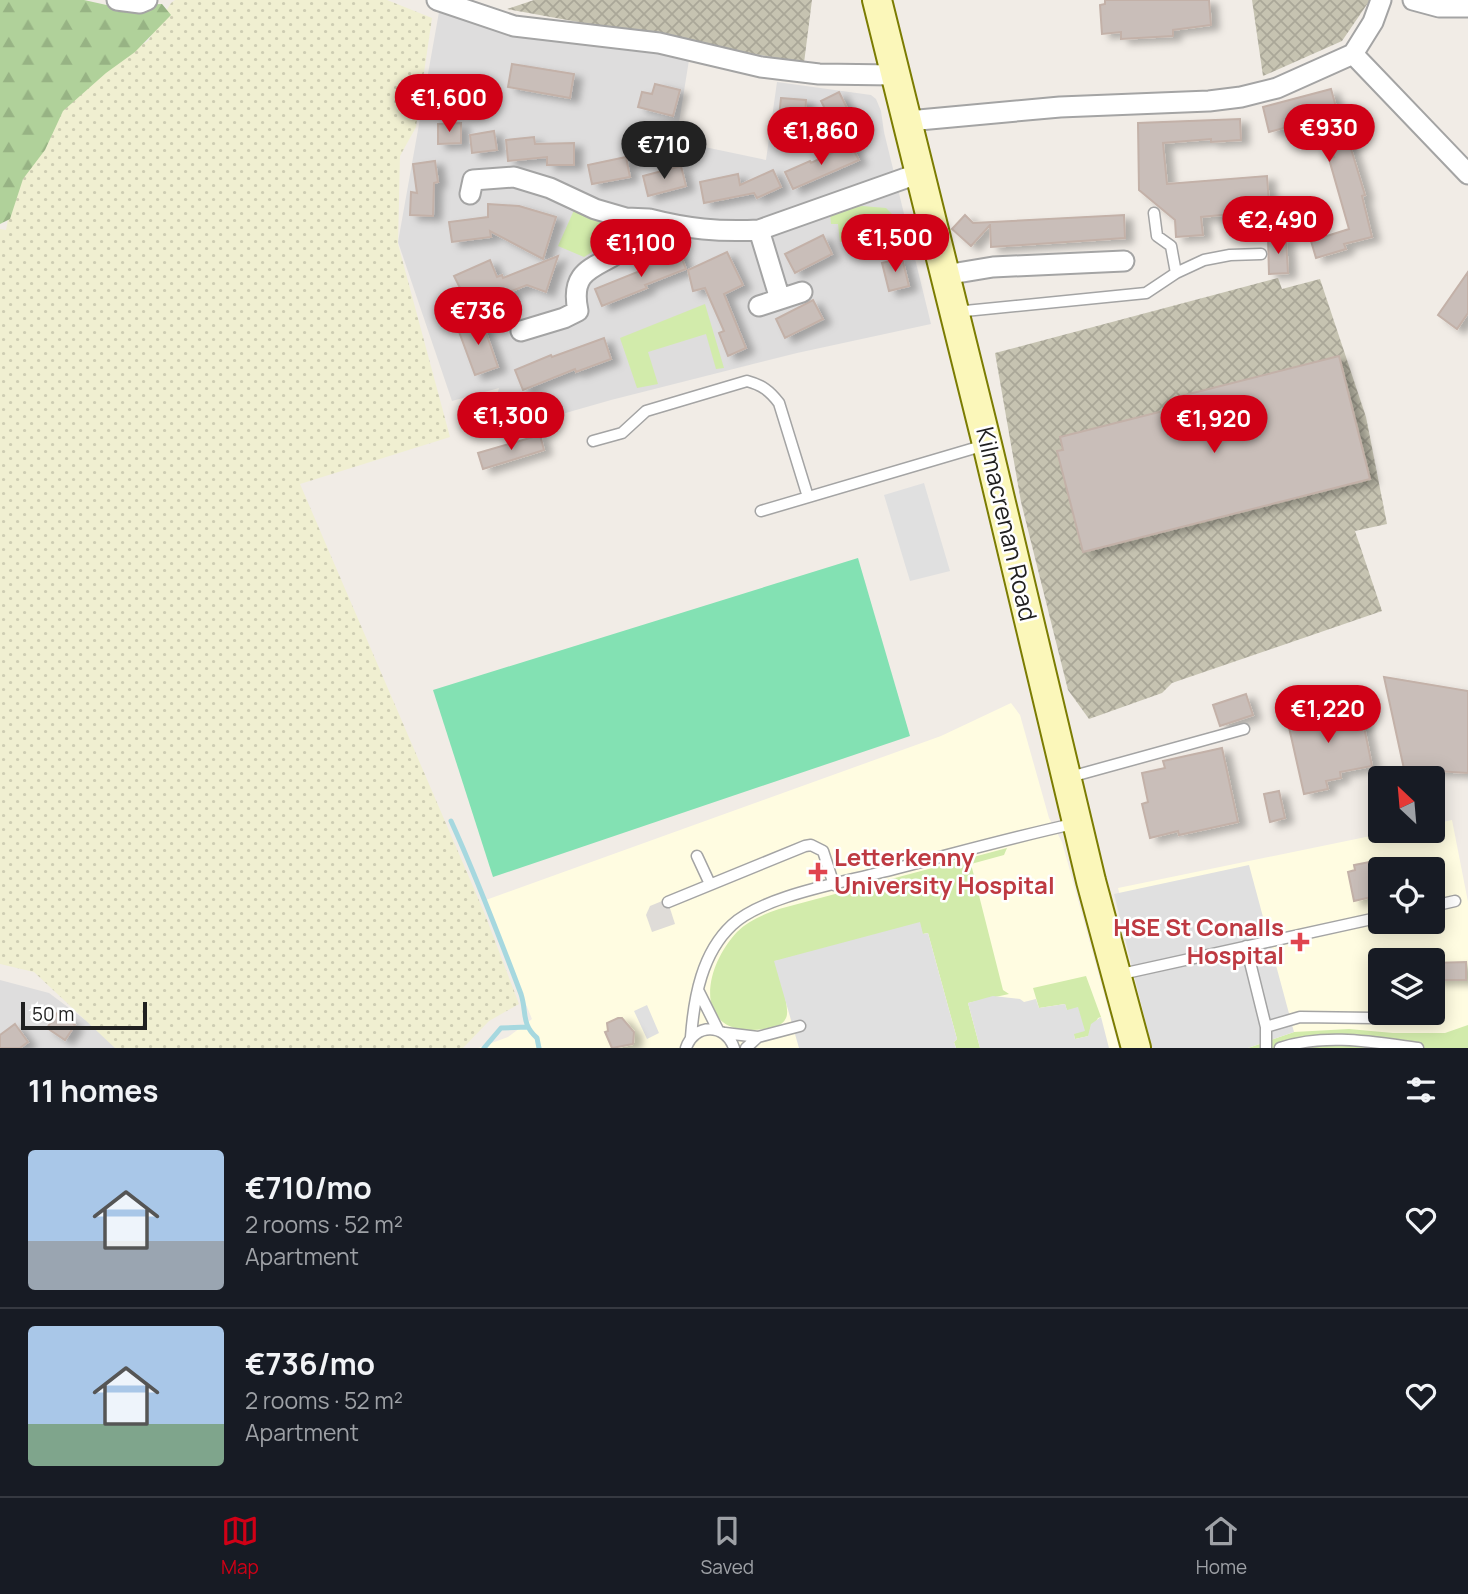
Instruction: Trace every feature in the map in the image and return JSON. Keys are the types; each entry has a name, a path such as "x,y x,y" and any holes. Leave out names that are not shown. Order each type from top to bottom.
{"main road":[{"name":"Kilmacrenan Road","path":"877,0 988,444 1066,779 1136,1048"}],"street":[{"path":"117,0 140,3 147,0"},
{"path":"437,0 514,26 659,43 761,67 819,74 895,75"},
{"path":"908,121 1060,107 1209,101 1277,88 1353,54 1373,22 1381,0"},
{"path":"1413,0 1439,7 1468,7"},
{"path":"1353,54 1468,174"},
{"path":"470,194 473,180 514,177 550,188 595,209 625,218 649,219 691,229 759,230 920,173"},
{"path":"521,331 578,311 574,292 581,277 627,247 649,219"},
{"path":"759,230 780,299"},
{"path":"945,275 993,267 1124,261"},
{"path":"758,306 802,292"}],"lane":[{"path":"1154,212 1157,236 1171,246 1176,273"},
{"path":"954,312 1146,293 1176,273 1204,260 1230,255 1261,254"},
{"path":"593,441 622,433 646,411 747,381 770,391 779,403 808,497"},
{"path":"761,511 988,444"},
{"path":"1066,779 1244,729"},
{"path":"686,1044 710,952 740,918 767,904 834,885 1077,823"},
{"path":"668,902 797,848 811,845 826,855 834,885"},
{"path":"697,856 709,884"},
{"path":"1445,903 1455,901"},
{"path":"1117,975 1368,920"},
{"path":"1246,946 1266,1027 1266,1048"},
{"path":"699,992 721,1032 734,1048"},
{"path":"1266,1027 1300,1017 1368,1018"},
{"path":"686,1044 702,1030 758,1037 800,1026"},
{"path":"746,1048 758,1037"},
{"path":"1280,1048 1298,1042 1326,1040 1419,1048"}],"shaded area":[{"path":"534,0 812,0 804,63 507,9"},
{"path":"1252,0 1370,0 1342,41 1263,76"},
{"path":"439,12 495,28 599,42 689,60 676,141 766,160 777,82 871,95 876,99 881,111 931,324 797,353 611,400 485,436 499,388 452,401 398,242"},
{"path":"1278,278 1282,289 1320,279 1366,417 1387,524 1355,531 1382,611 1172,683 1162,693 1089,719 1068,690 1021,502 995,353"},
{"path":"924,483 950,571 910,581 884,495"},
{"name":"Letterkenny University Hospital","path":"1011,703 1020,715 1049,818 1062,842 1119,1048 478,1048 508,1037 532,1019 483,901 941,736"},
{"name":"HSE St Conalls Hospital","path":"1452,820 1468,902 1468,1048 1158,1048 1118,888 1368,837 1368,844 1446,844 1446,821"},
{"path":"1249,865 1294,1032 1248,1048 1152,1048 1114,894"},
{"path":"667,899 675,924 652,932 646,915 650,906"},
{"path":"920,922 923,934 928,933 957,1039 954,1042 956,1048 799,1048 774,961"},
{"path":"0,980 49,993 123,1048 0,1048"},
{"path":"993,996 1020,999 1024,1002 1036,999 1039,1008 1065,1004 1067,1010 1078,1007 1085,1031 1074,1034 1075,1039 1088,1036 1091,1024 1101,1017 1109,1048 980,1048 968,1003"},
{"path":"647,1005 659,1033 647,1039 634,1011"}],"green space":[{"path":"0,0 84,0 111,6 162,4 171,15 135,52 106,73 63,111 45,150 23,179 10,219 0,224"},
{"path":"175,0 387,0 432,18 416,127 400,156 398,244 450,437 300,484 484,912 519,1004 489,1021 463,1048 115,1048 34,972 0,964 0,229 6,230 20,157 80,82 148,41"},
{"path":"862,206 886,208 904,226 840,242 838,224 831,224 830,213"},
{"path":"575,208 618,224 622,230 621,234 584,257 558,246"},
{"path":"705,304 724,368 716,369 706,334 648,352 658,384 637,388 620,338"},
{"path":"858,558 910,736 493,877 433,690"},
{"path":"1007,848 1004,855 971,864 1003,990 1009,994 968,1003 980,1048 956,1048 954,1042 957,1039 928,933 775,961 786,998 787,1013 784,1021 776,1026 741,1029 724,1023 715,1012 710,998 716,964 737,932 751,921 779,909"},
{"path":"1086,976 1101,1017 1089,1036 1075,1039 1065,1004 1039,1008 1033,988"},
{"path":"1468,1025 1468,1048 1248,1048 1294,1032 1349,1029 1393,1033 1445,1033"}],"building":[{"path":"1105,0 1209,0 1211,25 1173,30 1173,36 1121,39 1121,32 1102,34 1100,5 1105,4"},
{"path":"512,64 574,74 570,98 508,87"},
{"path":"655,84 680,90 673,116 638,107 642,92 652,94"},
{"path":"1331,89 1365,195 1362,196 1372,237 1344,244 1346,249 1316,258 1311,241 1349,229 1329,159 1334,157 1321,118 1269,132 1263,107"},
{"path":"839,92 854,122 836,131 821,101"},
{"path":"781,98 806,100 805,119 779,117"},
{"path":"1240,119 1241,140 1211,142 1211,139 1163,143 1167,184 1267,176 1271,231 1245,233 1243,213 1201,217 1203,235 1176,237 1175,220 1139,190 1138,123"},
{"path":"461,123 461,143 438,144 438,124"},
{"path":"494,131 497,150 472,153 470,135"},
{"path":"534,137 535,144 574,143 574,165 547,165 547,157 508,161 506,140"},
{"path":"850,144 859,160 793,189 785,172"},
{"path":"626,157 630,177 592,184 588,165"},
{"path":"435,161 438,182 434,183 433,216 410,215 411,192 417,193 413,164"},
{"path":"681,166 686,186 648,196 643,176"},
{"path":"773,170 781,187 757,198 754,193 704,203 700,182 738,174 740,185"},
{"path":"488,204 519,206 556,217 543,259 490,231 491,237 452,242 449,222 488,217"},
{"path":"965,215 973,223 1124,215 1125,238 991,247 990,225 971,246 952,229"},
{"path":"823,235 832,254 795,273 785,254"},
{"path":"1268,238 1286,238 1288,273 1269,274"},
{"path":"679,251 686,269 602,306 595,289 645,269 644,265"},
{"path":"727,252 743,285 724,294 746,348 728,356 719,333 724,331 705,288 693,291 688,270"},
{"path":"558,256 546,292 527,285 472,312 454,276 490,260 497,277 502,275 503,278"},
{"path":"902,258 909,286 889,291 882,263"},
{"path":"1468,272 1468,313 1457,329 1438,315"},
{"path":"813,300 823,319 785,338 776,319"},
{"path":"481,318 498,367 475,375 458,329"},
{"path":"604,338 611,359 576,372 575,369 523,390 515,370"},
{"path":"1339,356 1370,479 1083,552 1057,451 1063,450 1060,437 1175,408 1173,398"},
{"path":"540,435 544,450 483,469 478,453"},
{"path":"1384,677 1468,691 1468,773 1446,772 1446,766 1403,766"},
{"path":"1246,694 1253,715 1220,726 1213,705"},
{"path":"1329,705 1330,713 1360,707 1372,766 1340,772 1341,778 1326,781 1328,789 1304,794 1286,714"},
{"path":"1222,748 1238,822 1179,835 1178,831 1150,838 1142,804 1148,802 1142,773 1165,768 1163,761"},
{"path":"1279,791 1285,818 1270,822 1264,794"},
{"path":"1368,862 1368,898 1354,901 1348,872 1355,870 1354,865"},
{"path":"1466,962 1466,980 1445,980 1445,963"},
{"path":"58,1012 75,1025 65,1040 47,1028"},
{"path":"622,1018 634,1032 633,1044 612,1048 605,1032 608,1031 607,1023"},
{"path":"15,1024 28,1042 20,1048 0,1048 0,1035"}],"waterway":[{"path":"451,821 521,994 526,1023 537,1038 539,1048"},
{"path":"484,1048 501,1028 527,1027"}],"place":[{"name":"Letterkenny University Hospital","path":"818,872"},
{"name":"HSE St Conalls Hospital","path":"1300,942"}]}
